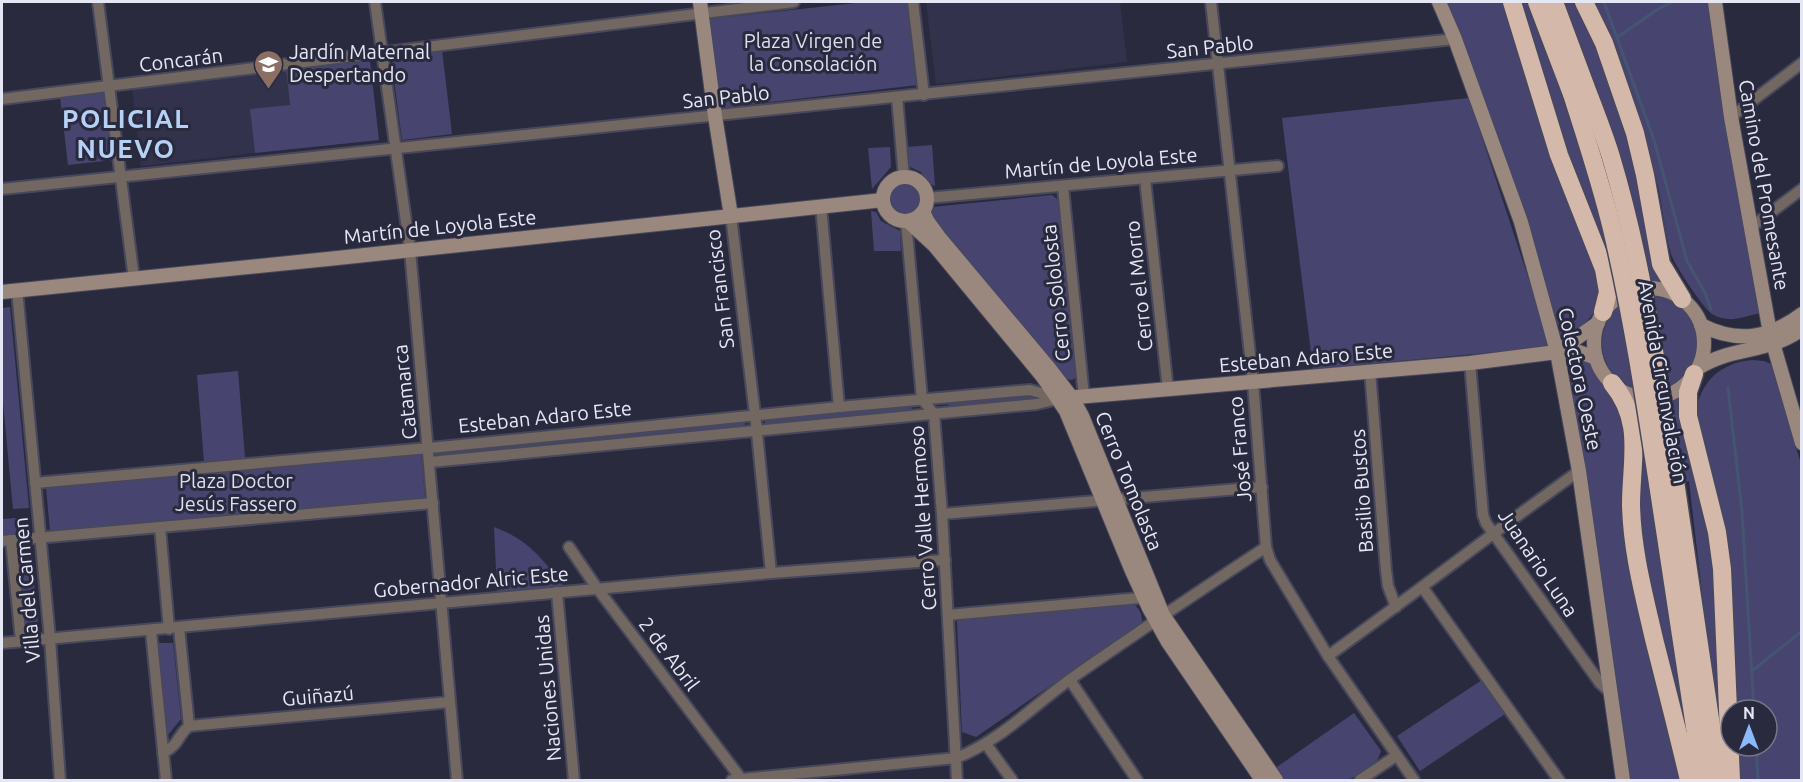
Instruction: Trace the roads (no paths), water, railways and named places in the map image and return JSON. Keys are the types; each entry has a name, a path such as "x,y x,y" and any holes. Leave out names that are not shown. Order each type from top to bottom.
{"highway":[{"path":"1512,2 1559,155 1604,269 1608,292 1601,318"},
{"name":"Avenida Circunvalación","path":"1537,2 1579,91"},
{"name":"Avenida Circunvalación","path":"1554,2 1579,91 1667,483 1719,780"},
{"path":"1584,2 1604,43 1635,133 1645,174 1661,264 1682,299"},
{"path":"1696,371 1688,392 1688,416 1717,532 1722,569 1731,780"},
{"path":"1612,383 1624,402 1633,427 1631,508 1640,581 1689,780"},
{"name":"Avenida Circunvalación","path":"1667,483 1703,780"}],"main road":[{"name":"Colectora Oeste","path":"1438,2 1455,39 1521,222 1557,352 1580,471 1623,780"},
{"name":"Camino del Promesante","path":"1714,2 1750,228 1772,339 1802,443"},
{"name":"San Francisco","path":"701,7 731,216"},
{"path":"904,178 910,178 922,185 925,205 918,218 907,221 893,218 888,213 883,200 887,187 897,179 904,178"},
{"name":"Martín de Loyola Este","path":"2,292 883,200"},
{"name":"Cerro Tomolasta","path":"925,205 928,222 939,237 1072,398 1083,416 1108,499 1168,642 1262,780"},
{"name":"Cerro Tomolasta","path":"907,221 934,245 1043,377 1072,398"},
{"path":"1557,352 1601,318 1616,300 1631,291 1649,288 1666,291 1682,299 1694,311 1701,325 1704,347 1696,371"},
{"path":"1601,318 1594,346 1596,358 1605,376 1629,394 1648,398 1674,392 1685,384 1696,371 1716,357 1772,339 1802,314"},
{"path":"1701,325 1731,335 1783,342 1802,329"},
{"name":"Esteban Adaro Este","path":"1072,398 1470,363 1557,352 1579,352 1596,358"},
{"name":"Cerro Tomolasta","path":"1159,618 1276,780"}],"street":[{"path":"98,2 134,279"},
{"name":"Catamarca","path":"375,2 410,250 457,780"},
{"name":"Concarán","path":"2,99 382,53 701,7 794,2"},
{"path":"913,2 924,95"},
{"name":"José Franco","path":"1210,2 1253,382 1266,547 1270,560 1328,656 1414,780"},
{"name":"San Pablo","path":"2,189 1455,39"},
{"path":"1731,117 1802,63"},
{"path":"897,97 904,178"},
{"name":"Martín de Loyola Este","path":"925,205 1063,187 1278,165"},
{"name":"Cerro el Morro","path":"1145,179 1168,390"},
{"name":"Cerro Sololosta","path":"1063,187 1072,398"},
{"path":"1750,228 1802,189"},
{"path":"820,206 839,407"},
{"name":"San Francisco","path":"731,216 771,573"},
{"name":"Cerro Valle Hermoso","path":"907,221 922,399 934,414 945,560 957,780"},
{"name":"Villa del Carmen","path":"17,290 50,639 60,780"},
{"name":"Juanario Luna","path":"1470,363 1483,516 1492,533 1600,683 1612,694"},
{"name":"Basilio Bustos","path":"1370,371 1386,570 1388,586 1396,607"},
{"name":"Esteban Adaro Este","path":"35,483 1030,390 1072,398"},
{"name":"Esteban Adaro Este","path":"430,462 1037,404 1072,398"},
{"path":"1328,656 1423,588 1492,533 1580,471"},
{"path":"942,514 1262,487"},
{"path":"6,541 433,502"},
{"path":"160,527 189,726 182,732 174,747 163,753"},
{"name":"Villa del Carmen","path":"6,541 21,641"},
{"path":"739,780 956,758 986,744 1070,680 1266,547"},
{"name":"2 de Abril","path":"569,548 739,780"},
{"name":"Gobernador Alric Este","path":"2,643 597,588 945,560"},
{"path":"1423,588 1559,780"},
{"name":"Naciones Unidas","path":"557,592 574,780"},
{"path":"948,615 1149,597"},
{"path":"151,631 166,780"},
{"path":"1070,680 1137,780"},
{"name":"Guiñazú","path":"189,726 450,702"},
{"path":"986,744 1012,780"},
{"path":"1360,780 1396,756"}],"waterway":[{"path":"1604,2 1654,140 1687,261 1711,309"},
{"path":"1618,37 1672,2"},
{"path":"1728,388 1742,512 1753,698"},
{"path":"1752,671 1802,631"},
{"path":"1757,758 1758,780"}],"place":[{"name":"Jardín Maternal Despertando","path":"268,90"}],"district":[{"name":"POLICIAL NUEVO","path":"126,134"}],"park label":[{"name":"Plaza Virgen de la Consolación","path":"813,52"},
{"name":"Plaza Doctor Jesús Fassero","path":"236,492"}]}
